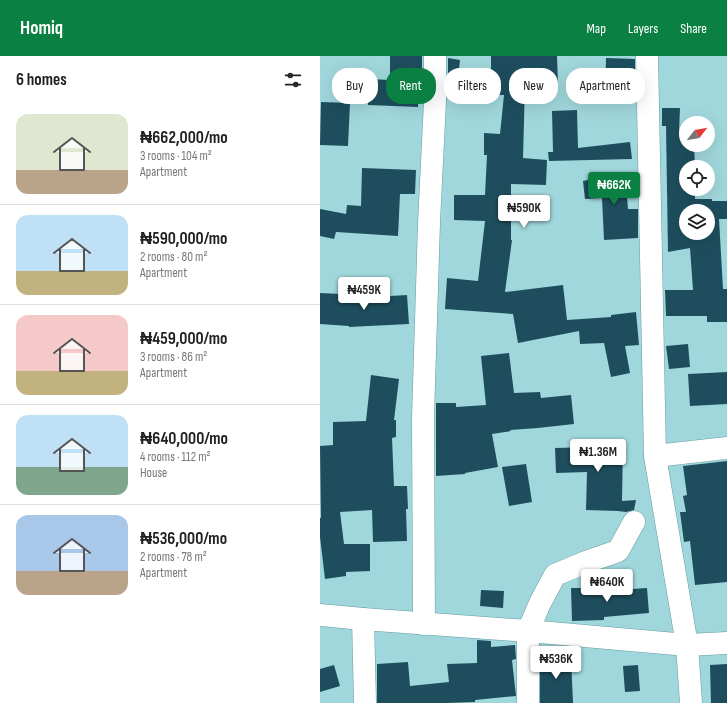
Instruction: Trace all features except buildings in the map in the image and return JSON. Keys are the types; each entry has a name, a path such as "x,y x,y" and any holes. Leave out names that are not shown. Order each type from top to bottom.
{"street":[{"path":"424,624 423,417 435,101 435,56"},
{"path":"647,56 655,456 687,646 691,703"},
{"path":"655,456 727,448"},
{"path":"528,703 528,631 540,603 555,575 586,562 618,552 634,522"},
{"path":"320,615 363,620 528,631 687,646 727,643"},
{"path":"363,620 365,703"}]}
